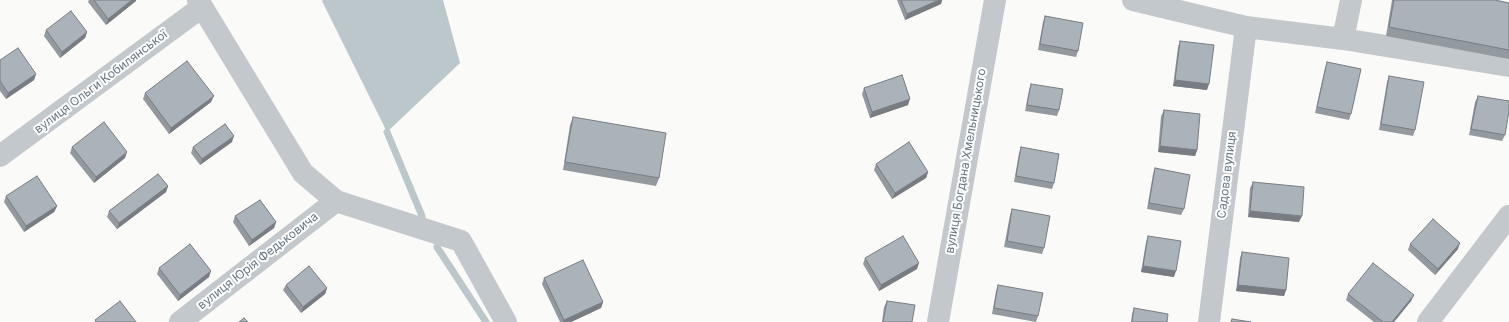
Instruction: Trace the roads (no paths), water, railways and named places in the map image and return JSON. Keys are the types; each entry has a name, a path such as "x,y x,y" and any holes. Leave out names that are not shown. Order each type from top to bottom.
{"street":[{"name":"вулиця Богдана Хмельницького","path":"938,322 995,0"},
{"path":"1133,0 1246,27 1343,39 1509,66"},
{"path":"1343,39 1351,0"},
{"path":"200,3 303,173 336,201 461,241 506,322"},
{"name":"вулиця Ольги Кобилянської","path":"0,156 200,3"},
{"name":"Садова вулиця","path":"1209,322 1246,27"},
{"name":"вулиця Юрія Федьковича","path":"180,322 336,201"},
{"path":"1428,322 1509,216"}],"waterway":[{"path":"387,132 422,216"},
{"path":"437,247 486,322"}]}
